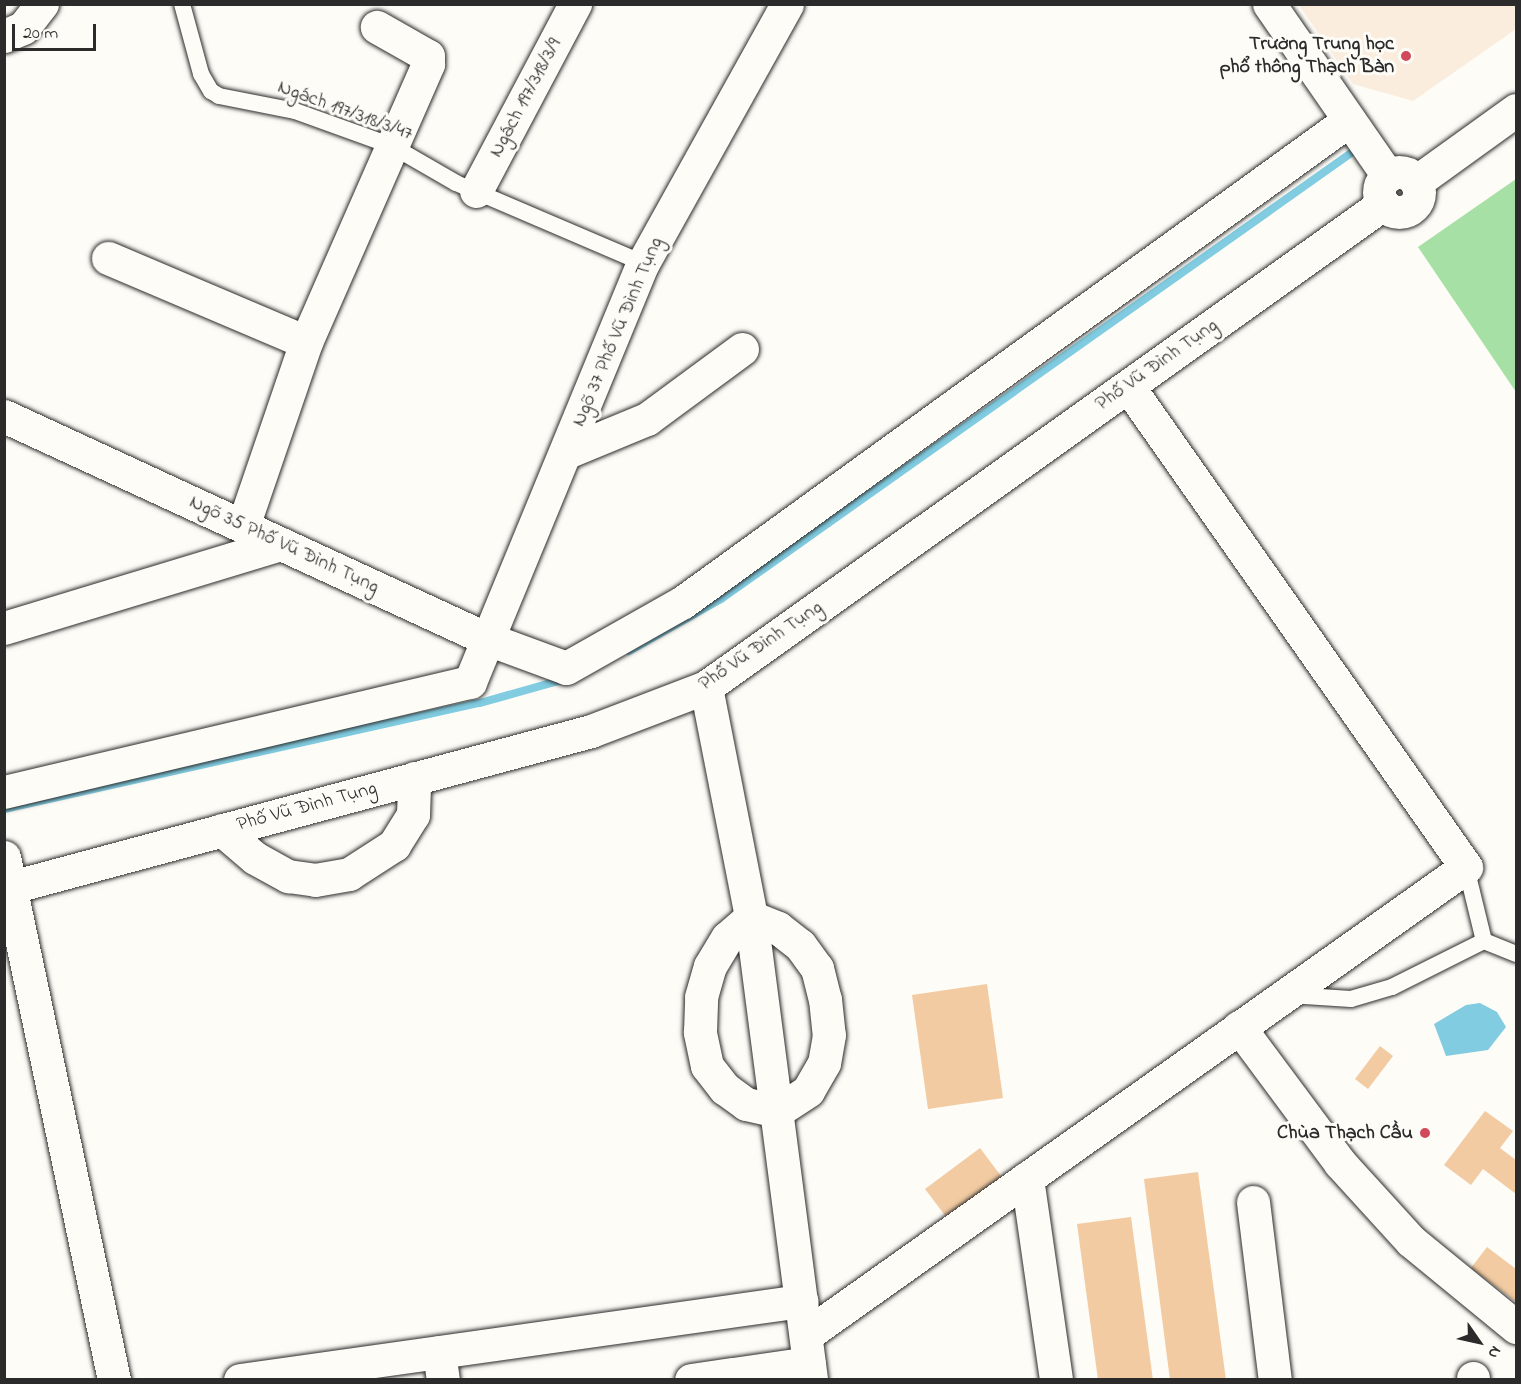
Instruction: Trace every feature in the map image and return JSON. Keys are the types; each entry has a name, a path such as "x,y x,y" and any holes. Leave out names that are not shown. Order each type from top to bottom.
{"street":[{"path":"4,36 23,28 42,4"},
{"name":"Ngách 197/318/3/9","path":"476,191 575,4"},
{"name":"Ngõ 37 Phố Vũ Đình Tụng","path":"4,792 470,681 485,639 567,452 643,263 787,4"},
{"path":"1269,4 1396,187"},
{"path":"243,526 306,342 429,61 424,54 377,27"},
{"name":"Phố Vũ Đình Tụng","path":"6,874 222,830 591,731 706,687 1128,386 1396,187 1516,110"},
{"name":"Ngõ 35 Phố Vũ Đình Tụng","path":"4,416 485,639 566,668 683,602 1349,120"},
{"path":"108,258 306,342"},
{"path":"567,452 647,419 742,350"},
{"path":"691,1380 809,1359 1027,1178 1466,867 1128,386"},
{"path":"4,628 281,544"},
{"path":"706,687 751,917 809,1359"},
{"path":"222,830 255,858 288,876 315,880 349,874 394,845 413,815 414,778"},
{"path":"6,874 114,1380"},
{"path":"751,917 778,928 800,945 817,968 825,999 830,1035 824,1063 808,1091 777,1111 746,1104 725,1089 707,1066 700,1032 701,997 710,966 727,938 751,917"},
{"path":"1239,1027 1340,1164 1411,1241 1516,1327"},
{"path":"1027,1178 1056,1380"},
{"path":"1253,1202 1275,1380"},
{"path":"240,1380 441,1366 801,1301"}],"lane":[{"name":"Ngách 197/318/3/47","path":"182,4 201,74 211,91 295,111 392,146 476,191 643,263"},
{"path":"1466,867 1484,941"},
{"path":"1285,995 1351,999 1392,987 1484,941 1516,954"}],"shaded area":[{"name":"Trường Trung học phổ thông Thạch Bàn","path":"1299,5 1516,5 1516,29 1413,101 1353,84"}],"green space":[{"path":"1516,179 1516,392 1418,247"}],"water":[{"path":"1480,1003 1497,1012 1506,1027 1488,1050 1446,1056 1434,1024 1466,1005"}],"building":[{"path":"987,984 1003,1098 928,1109 912,995"},
{"path":"1380,1046 1393,1056 1368,1089 1355,1079"},
{"path":"1485,1111 1513,1131 1500,1148 1516,1160 1516,1194 1483,1169 1471,1185 1444,1165"},
{"path":"980,1148 1004,1180 950,1222 925,1189"},
{"path":"1198,1172 1226,1380 1170,1380 1144,1179"},
{"path":"1131,1217 1153,1380 1098,1380 1077,1224"},
{"path":"1487,1247 1516,1269 1516,1302 1471,1268"}],"waterway":[{"path":"629,651 721,599 1354,151"},
{"path":"4,809 480,703 565,679"}],"place":[{"name":"Trường Trung học phổ thông Thạch Bàn","path":"1406,56"},
{"name":"Chùa Thạch Cầu","path":"1425,1133"}]}
